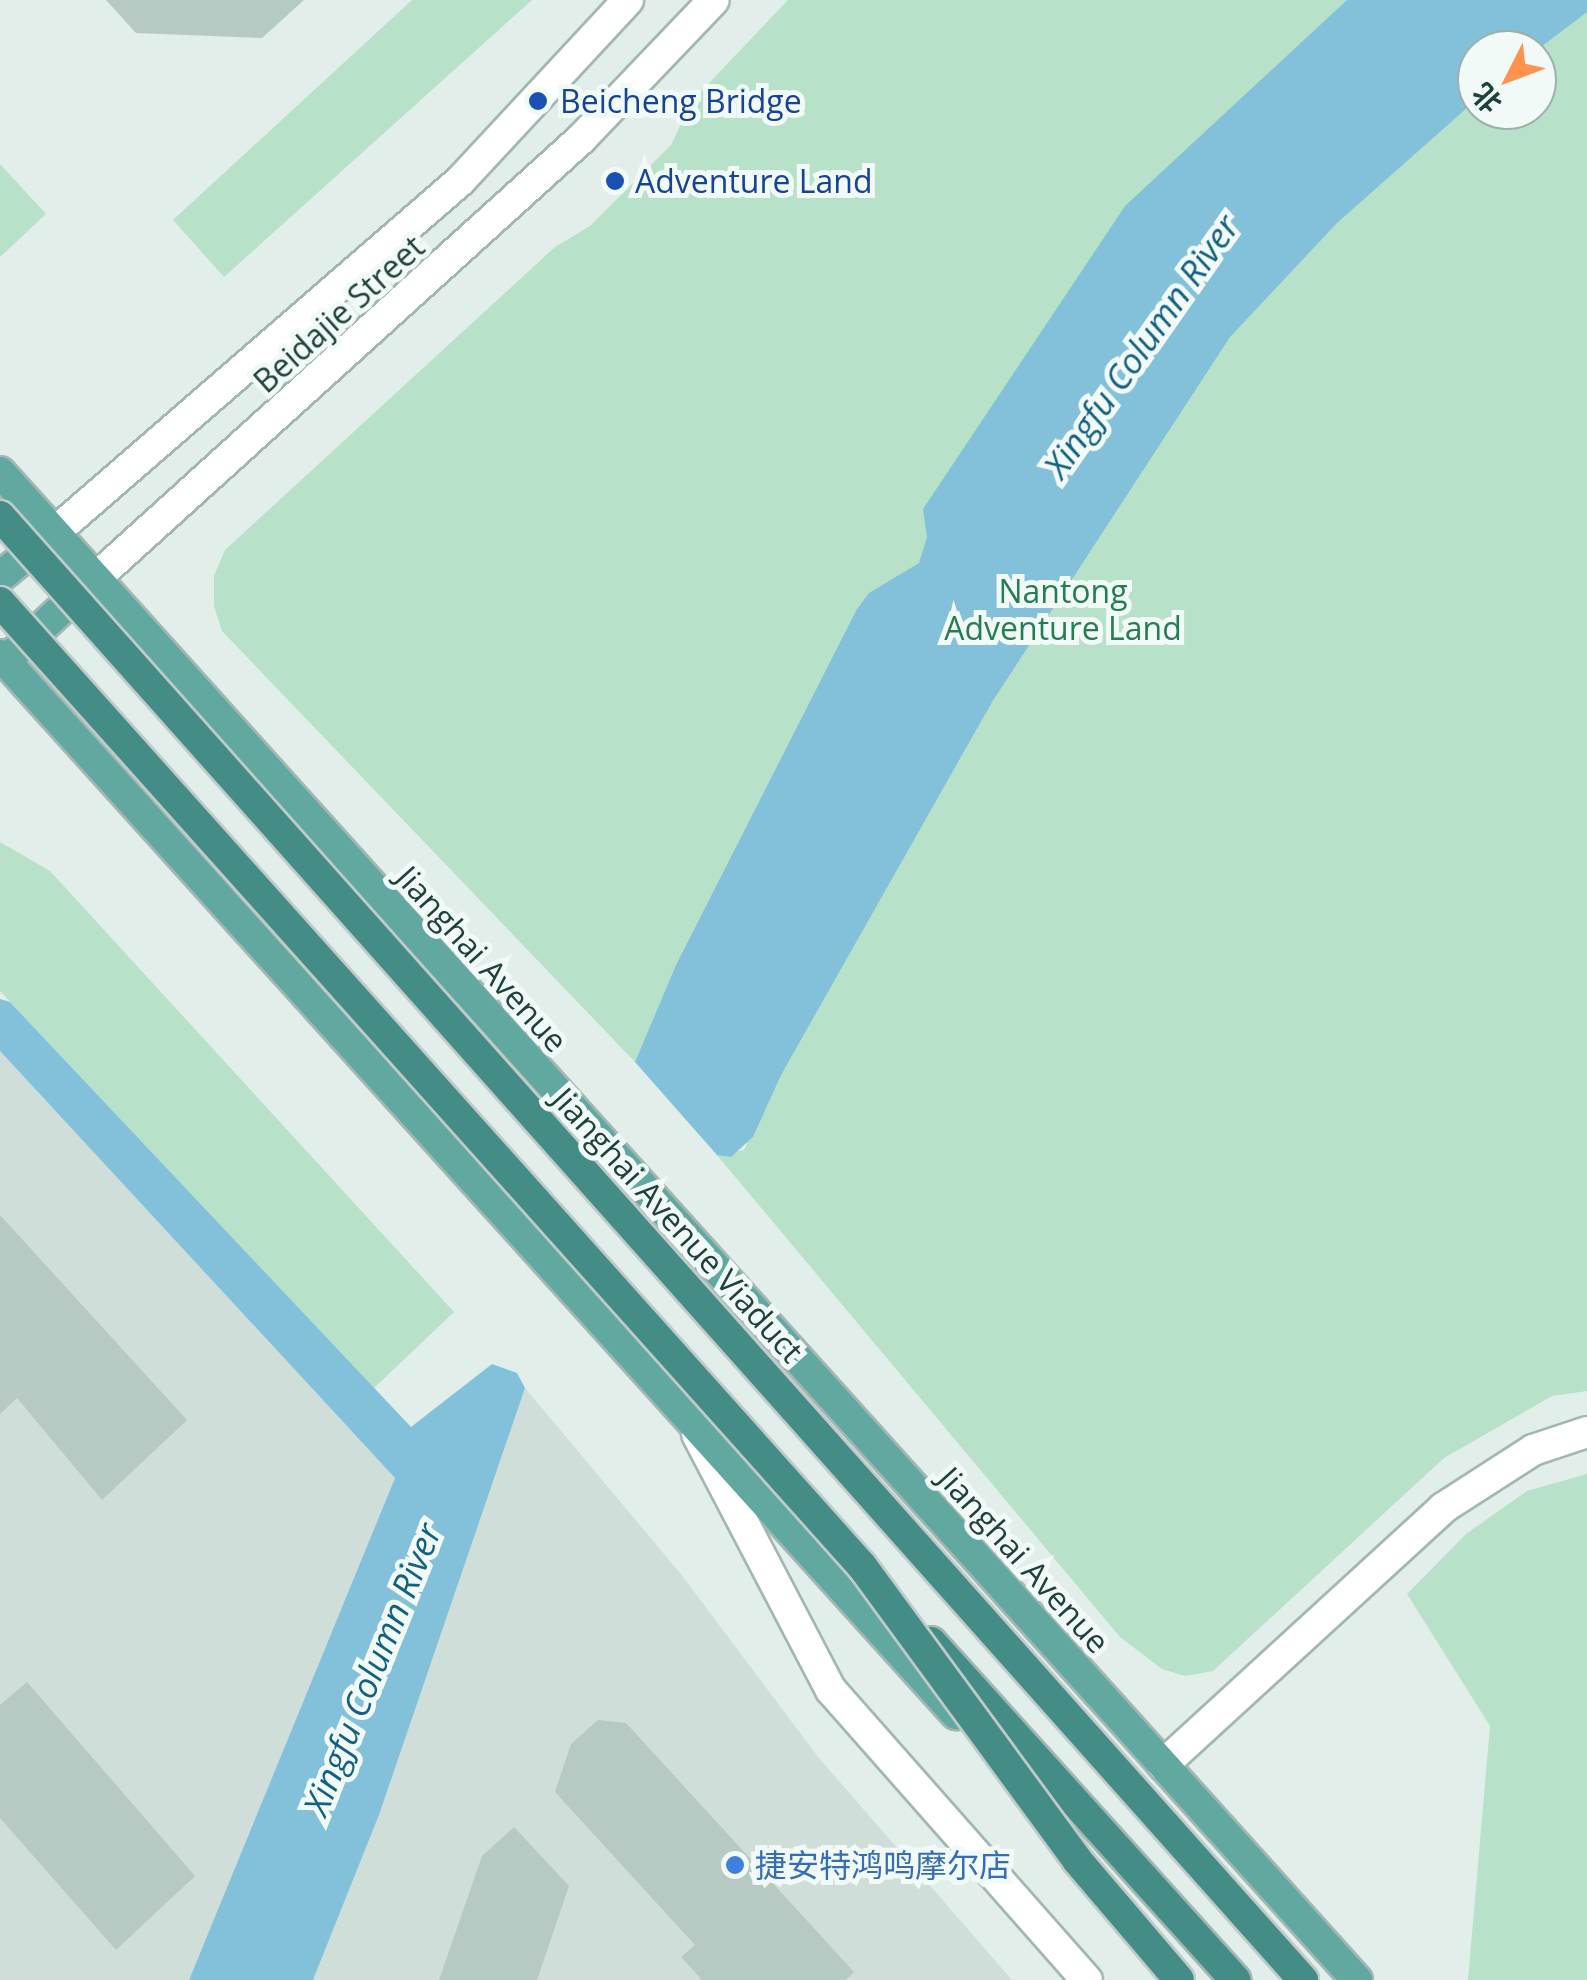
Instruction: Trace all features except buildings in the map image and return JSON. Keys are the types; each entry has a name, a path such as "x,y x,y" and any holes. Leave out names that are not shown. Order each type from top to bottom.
{"highway":[{"name":"Jianghai Avenue Viaduct","path":"0,516 1303,1980"},
{"path":"0,602 1235,1980"},
{"path":"862,1566 1077,1860 1179,1980"}],"main road":[{"name":"Beidajie Street","path":"0,578 460,180 628,0"},
{"name":"Beidajie Street","path":"2,661 581,138 714,0"},
{"name":"Jianghai Avenue","path":"0,472 1357,1980"},
{"path":"2,661 684,1410 1194,1980"},
{"path":"684,1410 831,1690 1087,1980"},
{"path":"1163,1765 1443,1508 1533,1450 1587,1432"}],"shaded area":[{"path":"0,1051 395,1478 189,1980 0,1980"},
{"path":"525,1388 680,1573 818,1757 1012,1980 313,1980 379,1815"}],"green space":[{"path":"412,0 532,0 224,277 173,220"},
{"name":"Nantong Adventure Land","path":"788,0 1587,0 1587,1391 1552,1396 1444,1458 1213,1671 1185,1676 1162,1669 1120,1637 717,1155 744,1150 780,1075 676,966 635,1062 222,631 214,606 214,576 225,550 555,247 590,226 671,145 692,101"},
{"path":"0,164 46,214 0,257"},
{"path":"0,842 50,871 454,1312 374,1388 0,991"},
{"path":"1587,1474 1587,1980 1468,1980 1490,1726 1407,1594 1466,1534 1527,1491"}],"water":[{"name":"Xingfu Column River","path":"1347,0 1587,0 1587,12 1557,35 1557,30 1457,30 1457,117 1337,223 1230,337 992,702 781,1075 753,1137 731,1157 717,1155 635,1062 676,965 857,609 869,593 919,563 927,537 923,509 1125,206"},
{"name":"Xingfu Column River","path":"0,999 10,1002 411,1427 492,1364 517,1373 525,1388 379,1815 313,1980 189,1980 395,1478 0,1051"}],"place":[{"name":"Beicheng Bridge","path":"538,101"},
{"name":"Adventure Land","path":"615,181"},
{"name":"捷安特鸿鸣摩尔店","path":"735,1865"}]}
